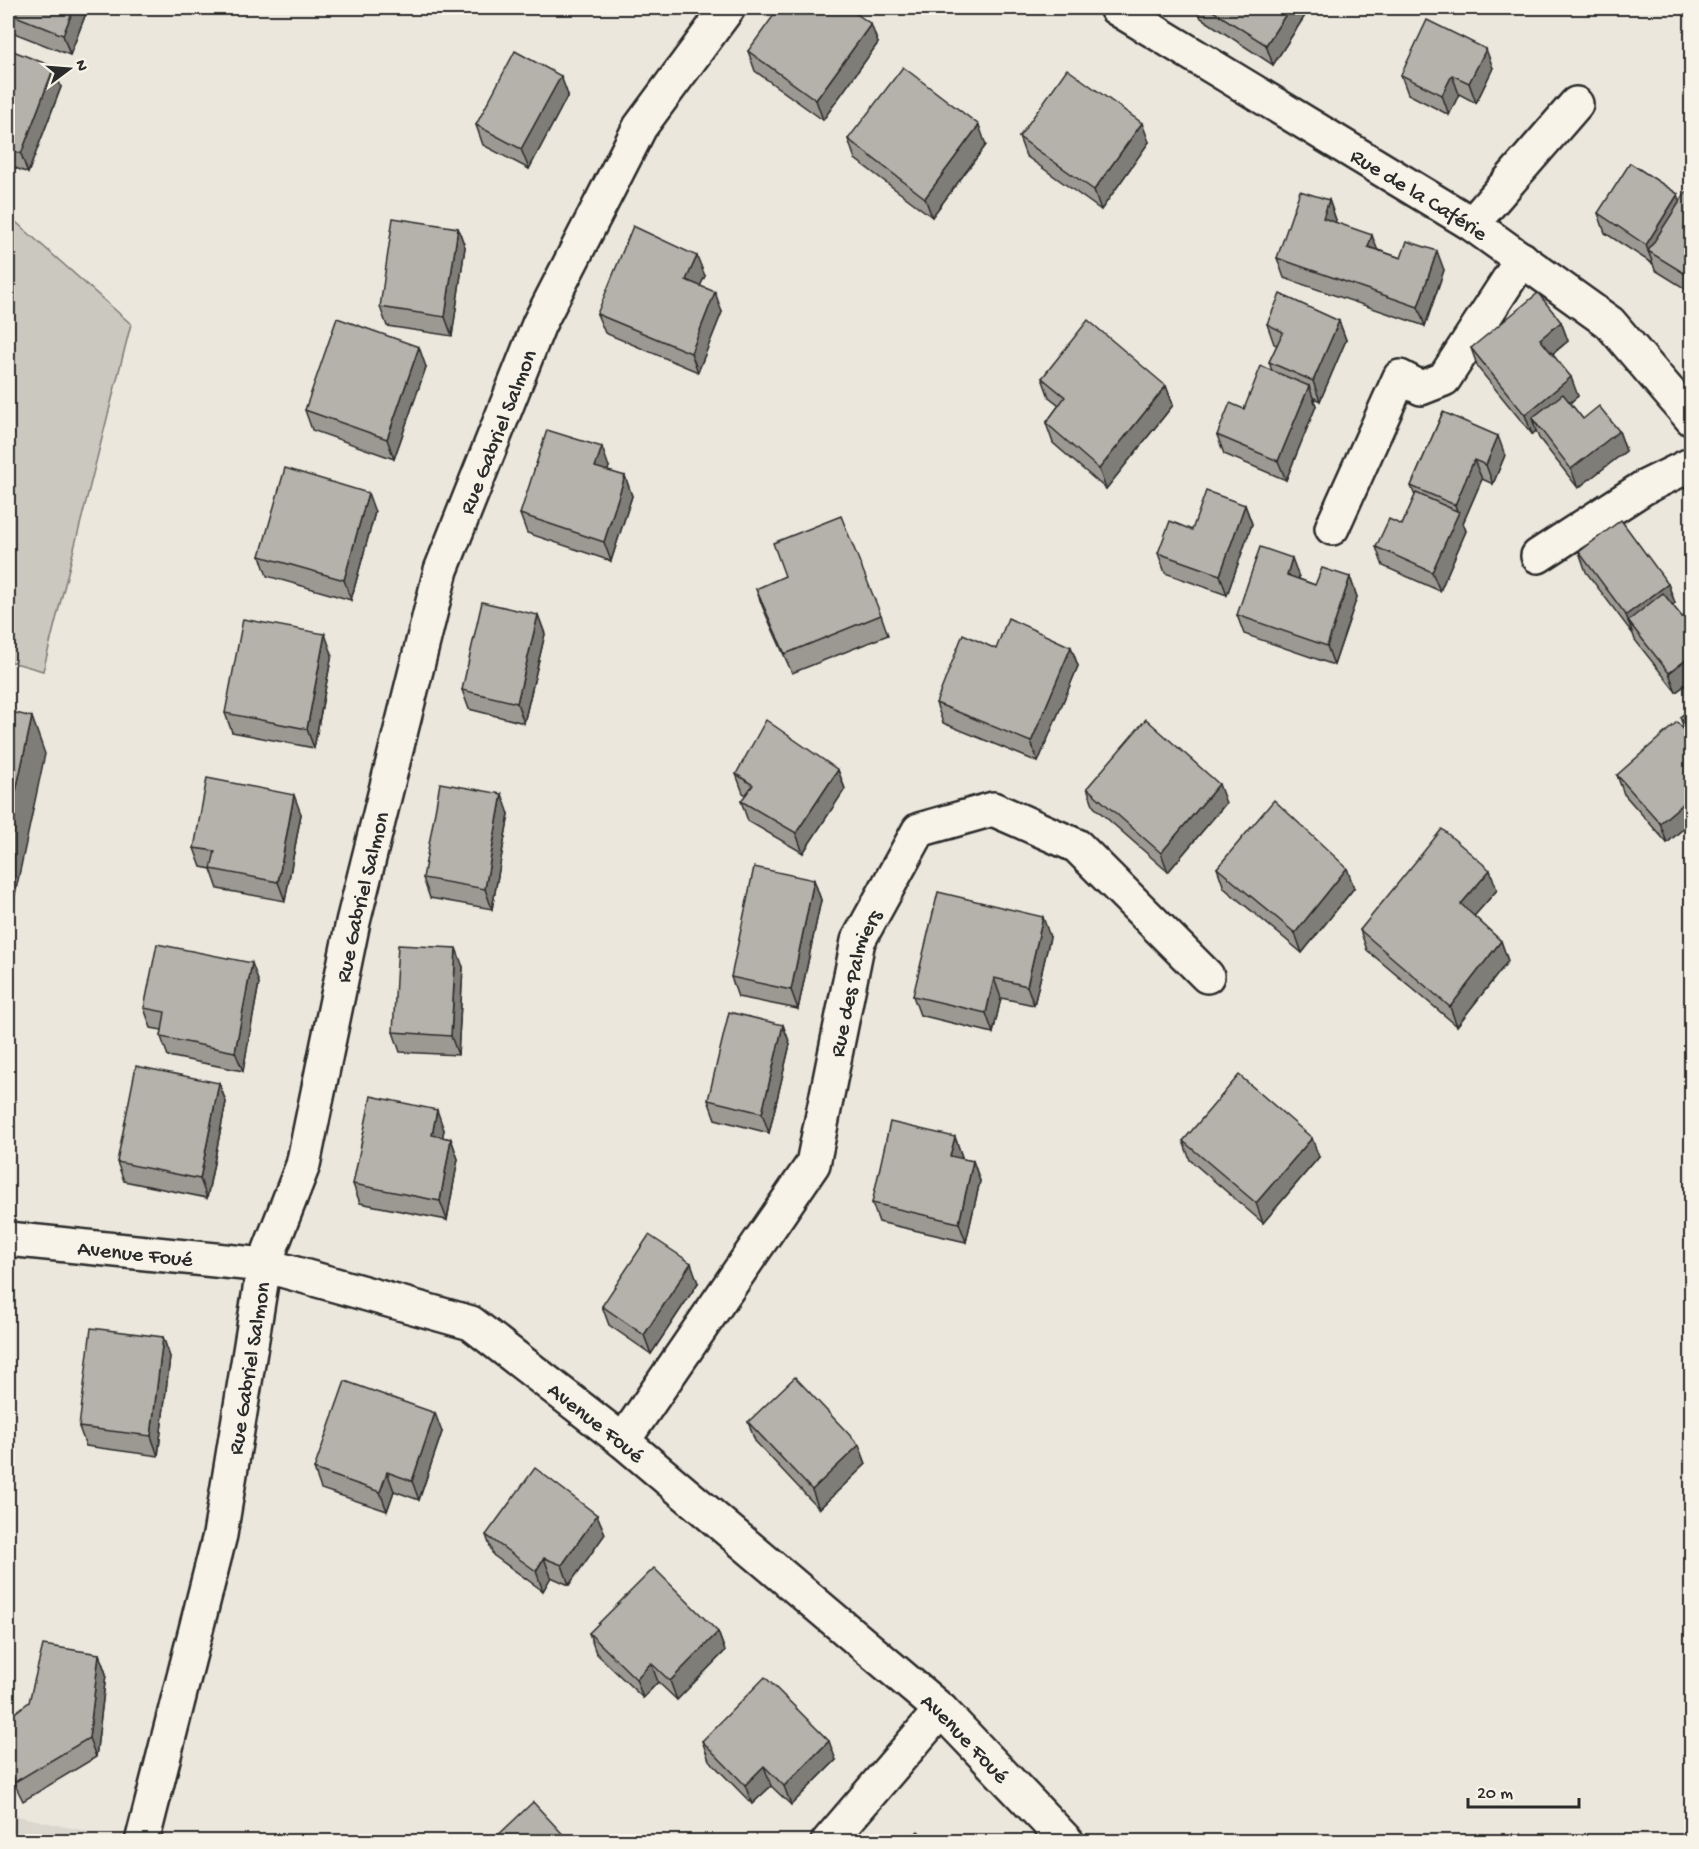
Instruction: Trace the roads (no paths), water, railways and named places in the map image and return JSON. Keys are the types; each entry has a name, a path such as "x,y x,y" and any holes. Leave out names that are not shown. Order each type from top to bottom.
{"street":[{"name":"Rue Gabriel Salmon","path":"142,1842 220,1535 264,1265 303,1165 353,922 441,570 539,324 640,127 728,8"},
{"name":"Rue de la Caférie","path":"1116,8 1472,224 1522,259 1610,322 1692,419"},
{"path":"1472,224 1576,104"},
{"path":"1332,528 1400,377 1421,388 1444,379 1522,259"},
{"path":"1538,556 1643,488 1692,464"},
{"name":"Rue des Palmiers","path":"623,1441 813,1164 858,941 919,830 993,809 1077,846 1208,976"},
{"name":"Avenue Foué","path":"8,1239 264,1265 471,1323 623,1441 941,1710 1067,1842"},
{"path":"828,1842 941,1710"}]}
